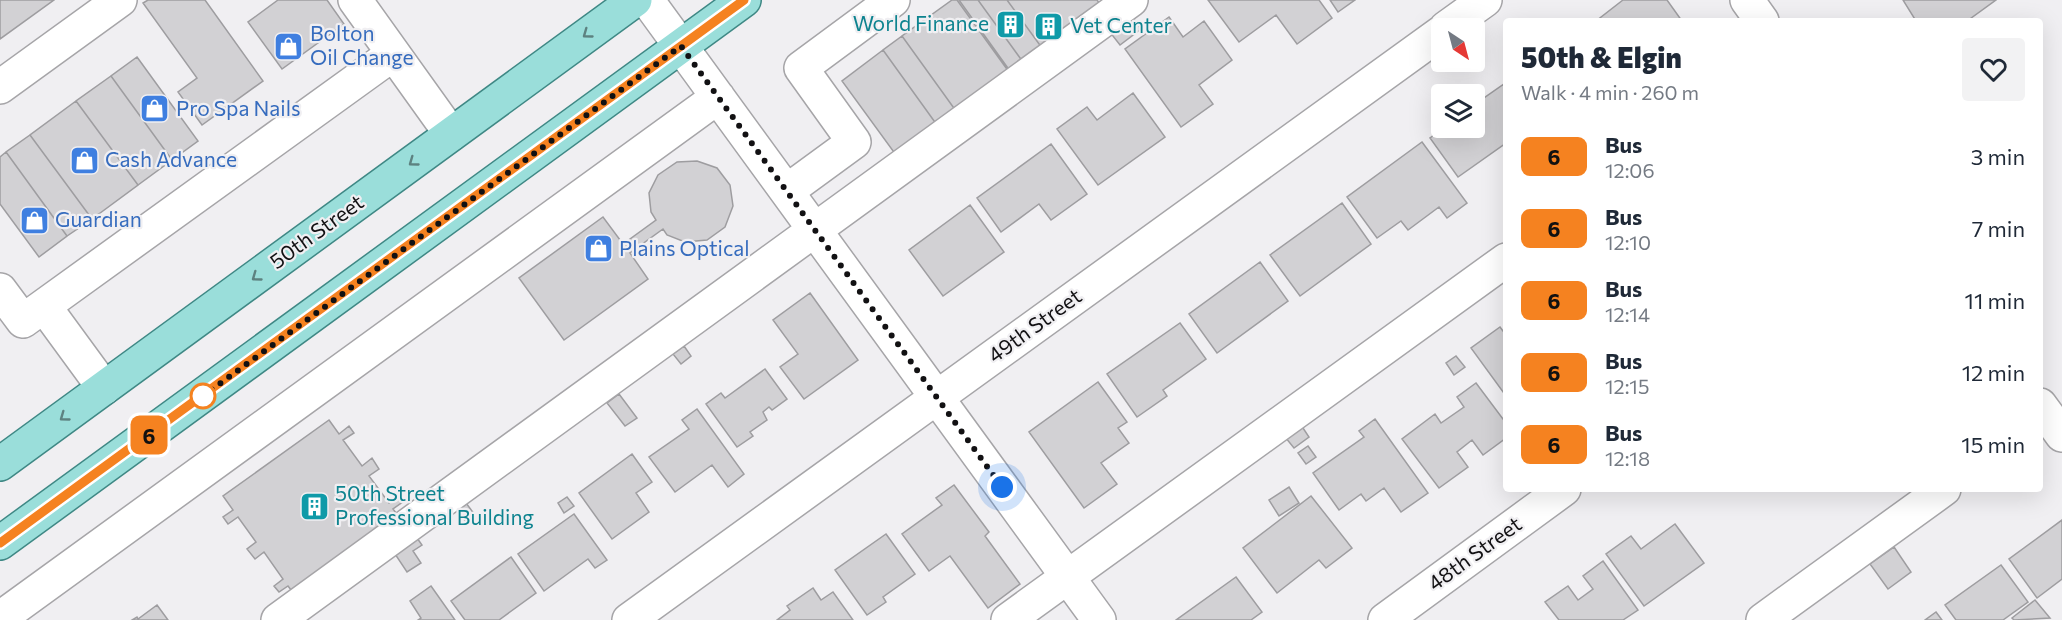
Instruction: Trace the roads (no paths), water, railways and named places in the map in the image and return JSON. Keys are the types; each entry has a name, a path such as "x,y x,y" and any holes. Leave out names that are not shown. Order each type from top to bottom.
{"main road":[{"name":"50th Street","path":"0,464 635,0"},
{"path":"0,543 744,0"}],"street":[{"path":"0,87 120,0"},
{"path":"354,0 451,134"},
{"path":"647,0 1099,620"},
{"path":"787,191 854,142 801,68 893,0"},
{"path":"278,620 1131,0"},
{"path":"1460,18 1485,0"},
{"path":"1747,0 1760,18"},
{"name":"49th Street","path":"629,620 1431,40"},
{"path":"0,290 23,321 393,54"},
{"path":"5,613 718,97"},
{"path":"1008,620 1503,262"},
{"path":"44,306 104,388"},
{"name":"48th Street","path":"1385,620 1560,492"},
{"path":"1763,620 1940,492"}],"place":[{"name":"World Finance","path":"1010,24"},
{"name":"Vet Center","path":"1049,26"},
{"name":"Bolton Oil Change","path":"289,46"},
{"name":"Pro Spa Nails","path":"155,109"},
{"name":"Cash Advance","path":"84,160"},
{"name":"Guardian","path":"34,220"},
{"name":"Plains Optical","path":"598,249"},
{"name":"50th Street Professional Building","path":"314,506"}]}
